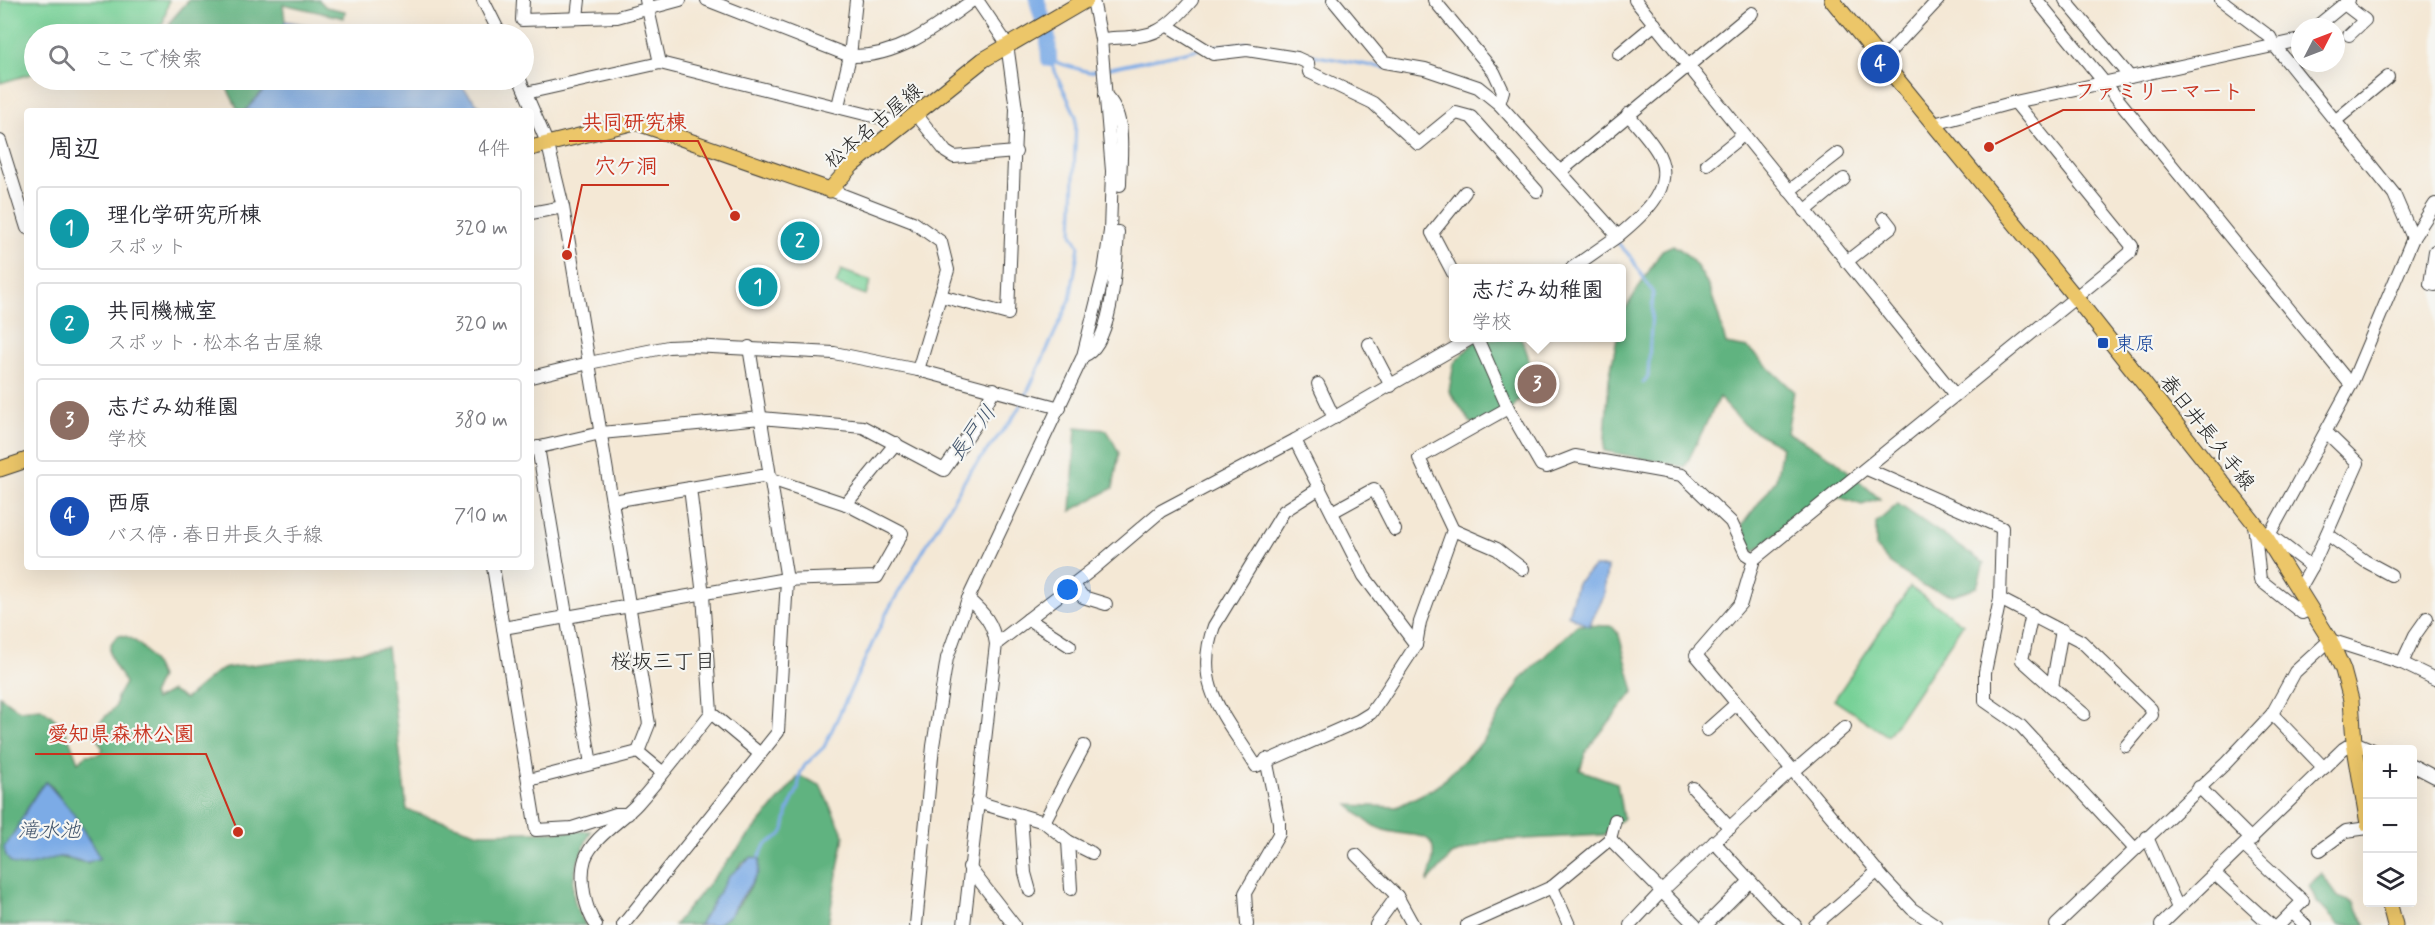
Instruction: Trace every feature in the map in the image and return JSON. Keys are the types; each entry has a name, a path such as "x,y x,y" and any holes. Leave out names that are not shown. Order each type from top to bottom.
{"main road":[{"name":"松本名古屋線","path":"534,147 635,122 830,190 852,165 1007,44 1086,0"},
{"name":"春日井長久手線","path":"1832,0 2076,298 2254,523 2268,537 2330,640 2343,670 2350,700 2363,800"},
{"path":"0,469 24,461"},
{"path":"2390,907 2395,925"}],"street":[{"path":"483,0 495,24"},
{"path":"523,0 522,20 617,17 647,5 680,0"},
{"path":"577,17 579,0"},
{"path":"707,0 850,56 872,57 922,37 975,0 1007,44 1016,109 1008,314 941,296"},
{"path":"838,106 850,56 856,0"},
{"path":"916,925 933,746 947,658 968,599 1083,356 1090,354 1104,333 1117,237 1120,133 1114,104 1105,95 1101,39 1093,0"},
{"path":"1101,39 1136,38 1154,34 1168,26 1192,0"},
{"path":"1333,0 1384,62 1425,69 1457,78 1478,87 1499,104 1562,171 1615,239"},
{"path":"1434,0 1494,72 1503,91 1499,104"},
{"path":"1635,0 1955,395"},
{"path":"1882,59 1938,0"},
{"path":"2037,0 2351,385"},
{"path":"2065,0 2130,77"},
{"path":"2221,0 2270,37 2274,45 2394,194 2413,238"},
{"path":"2327,18 2346,2 2365,20 2345,36"},
{"path":"647,5 660,63"},
{"path":"1562,171 1752,13"},
{"path":"1619,54 1655,24"},
{"path":"1168,26 1213,54 1247,50 1297,58 1308,63 1309,72 1373,103 1418,144 1456,113 1471,117 1537,191"},
{"path":"1934,124 2015,102 2291,42"},
{"path":"526,93 660,63 838,106 910,119 954,157 1016,152"},
{"path":"2335,121 2388,77"},
{"path":"525,90 532,108"},
{"path":"1936,925 1912,909 1878,871 1696,656 1741,603 1754,559 2130,253 2132,246 2015,102"},
{"path":"534,112 548,145 563,207 614,501 649,724 638,752"},
{"path":"1578,264 1615,239 1650,207 1657,197 1662,178 1660,156 1628,114"},
{"path":"1707,164 1743,135"},
{"path":"0,141 24,218"},
{"path":"1789,192 1838,153"},
{"path":"1805,211 1844,179"},
{"path":"830,190 913,222 941,242 948,270 918,370"},
{"path":"1449,265 1432,233 1466,192"},
{"path":"2312,567 2268,537 2327,433 2351,385 2413,238 2435,204"},
{"path":"534,212 563,207"},
{"path":"1846,262 1891,227 1884,218"},
{"path":"2435,250 2430,284 2435,285"},
{"path":"996,644 1161,511 1295,440 1465,342"},
{"path":"1479,342 1508,408 1541,465 1547,467 1575,456 1682,475 1731,522 1746,554 1754,559"},
{"path":"1369,344 1390,386"},
{"path":"534,376 668,347 749,347 834,353 918,370 1060,408"},
{"path":"623,925 778,732 788,580 749,347"},
{"path":"1318,384 1334,418"},
{"path":"591,764 567,616 535,448 601,433 761,418 863,427 944,470 976,424 994,389"},
{"path":"1508,408 1419,458 1453,530 1497,549 1524,569"},
{"path":"2299,590 2312,567 2358,463 2327,433"},
{"path":"1295,440 1364,576 1416,645"},
{"path":"846,504 896,443"},
{"path":"1867,469 2002,528 2000,599 1984,672 1985,701 2021,726 2135,849"},
{"path":"503,628 788,580 880,575 902,533 846,504 771,477 762,476 614,501"},
{"path":"596,925 588,915 582,875 586,858 594,844 628,814 711,713 703,595 690,488"},
{"path":"1320,488 1284,511 1220,616 1208,642 1206,675 1214,696 1256,766 1266,759 1358,721 1371,713 1416,645 1420,622 1453,530"},
{"path":"1332,512 1374,489 1395,530"},
{"path":"2254,523 2259,580 2302,613 2311,609"},
{"path":"2327,534 2365,561 2391,575"},
{"path":"493,570 536,830 572,828 616,814 628,814"},
{"path":"1073,584 1083,597 1106,604"},
{"path":"964,925 996,644 994,628 984,612 968,599"},
{"path":"2000,599 2080,641 2151,709 2152,715 2126,746"},
{"path":"2032,614 2022,660 2084,714"},
{"path":"2402,663 2415,635 2427,618"},
{"path":"1028,619 1070,646"},
{"path":"2052,687 2062,630"},
{"path":"2056,925 2199,788 2272,714 2295,672 2330,640 2402,663 2435,679"},
{"path":"1707,730 1736,704"},
{"path":"711,713 759,753"},
{"path":"2272,714 2324,768"},
{"path":"1630,925 1714,842 1792,771 1845,727"},
{"path":"2161,925 2324,768 2354,742 2363,746"},
{"path":"1044,822 1084,746"},
{"path":"529,780 638,752"},
{"path":"638,752 662,772"},
{"path":"1247,925 1245,893 1279,834 1279,822 1266,759"},
{"path":"2417,768 2435,777"},
{"path":"1693,788 1730,828"},
{"path":"2199,788 2303,901 2279,925"},
{"path":"977,802 1044,822 1068,841 1092,853"},
{"path":"1021,815 1025,873 1030,891"},
{"path":"1467,925 1552,887 1610,839 1615,820"},
{"path":"2320,850 2346,831 2363,827"},
{"path":"2147,837 2178,908"},
{"path":"1610,839 1695,925"},
{"path":"1068,841 1071,889"},
{"path":"1714,842 1777,910 1795,925"},
{"path":"1356,855 1397,896 1413,925"},
{"path":"969,867 1014,925"},
{"path":"1815,925 1878,871"},
{"path":"2215,874 2271,925"},
{"path":"1706,925 1750,881"},
{"path":"1552,887 1569,925"},
{"path":"1376,925 1397,896"},
{"path":"2292,912 2305,925"}],"green space":[{"path":"1,0 169,0 162,24 24,24 24,76 0,83"},
{"path":"189,0 319,0 326,7 345,11 344,18 283,4 284,24 169,23"},
{"path":"228,90 264,90 248,108 237,108"},
{"path":"1673,245 1694,263 1709,288 1726,344 1748,348 1794,391 1787,432 1834,459 1880,499 1862,505 1827,493 1753,552 1742,525 1776,480 1782,447 1744,425 1719,397 1685,467 1604,451 1609,379 1616,342 1626,342 1626,308 1662,250"},
{"path":"841,270 871,281 866,295 836,284"},
{"path":"1474,342 1523,342 1530,363 1527,384 1500,424 1471,423 1449,391 1454,363"},
{"path":"1076,427 1107,430 1119,453 1113,488 1071,511"},
{"path":"1898,504 1984,563 1977,587 1953,595 1924,587 1889,563 1876,547 1876,523"},
{"path":"1910,587 1963,624 1888,736 1834,700"},
{"path":"1577,625 1612,626 1619,635 1634,691 1586,751 1580,770 1617,783 1623,818 1604,835 1490,841 1452,855 1427,883 1433,862 1433,849 1430,841 1423,837 1388,831 1374,826 1348,805 1397,807 1438,786 1484,740 1522,678"},
{"path":"119,635 133,639 149,656 160,677 152,695 155,700 171,691 185,699 217,672 226,668 387,648 407,810 479,833 591,831 576,866 573,890 579,913 586,925 0,925 0,696 19,710 41,708 50,714 65,731 78,762 87,755 99,754 103,749 95,735 95,727 116,706 117,697 125,683 111,658 110,646","holes":["46,782 50,784 85,831 94,850 88,863 5,847 35,795"]},
{"path":"799,776 820,785 844,835 828,925 716,925 731,913 750,887 760,859 752,857 741,863 699,925 674,925"},
{"path":"2321,873 2338,897 2354,903 2366,925 2339,925 2317,902 2309,886"}],"water":[{"path":"285,21 302,24 284,24"},
{"path":"264,90 465,90 481,108 248,108"},
{"path":"1594,567 1607,567 1604,596 1589,626 1568,615 1577,583"},
{"name":"滝水池","path":"46,782 73,813 100,858 87,862 59,857 26,866 12,863 7,857 4,847 35,795"},
{"path":"752,857 760,859 758,873 730,915 716,925 699,925 729,876"}],"waterway":[{"name":"長戸川","path":"1037,0 1048,38 1049,59"},
{"path":"1211,47 1247,43 1270,48"},
{"path":"1106,69 1199,49"},
{"path":"1300,53 1385,68"},
{"name":"長戸川","path":"1026,395 1070,300 1079,246 1072,234 1076,116 1049,59"},
{"path":"1051,61 1089,72 1099,70"},
{"path":"1617,242 1630,256 1653,293 1648,376 1643,383"},
{"name":"長戸川","path":"759,857 765,845 781,835 784,830 788,810 798,789 800,774 805,765 824,747 887,612 969,473 1013,418 1023,401"}],"place":[{"name":"西原","path":"1880,64"},
{"name":"ファミリーマート","path":"1989,147"},
{"name":"共同研究棟","path":"735,216"},
{"name":"共同機械室","path":"800,241"},
{"name":"穴ケ洞","path":"567,255"},
{"name":"理化学研究所棟","path":"758,287"},
{"name":"東原","path":"2103,343"},
{"name":"志だみ幼稚園","path":"1537,384"},
{"name":"愛知県森林公園","path":"238,832"}],"district":[{"name":"桜坂三丁目","path":"663,661"}]}
